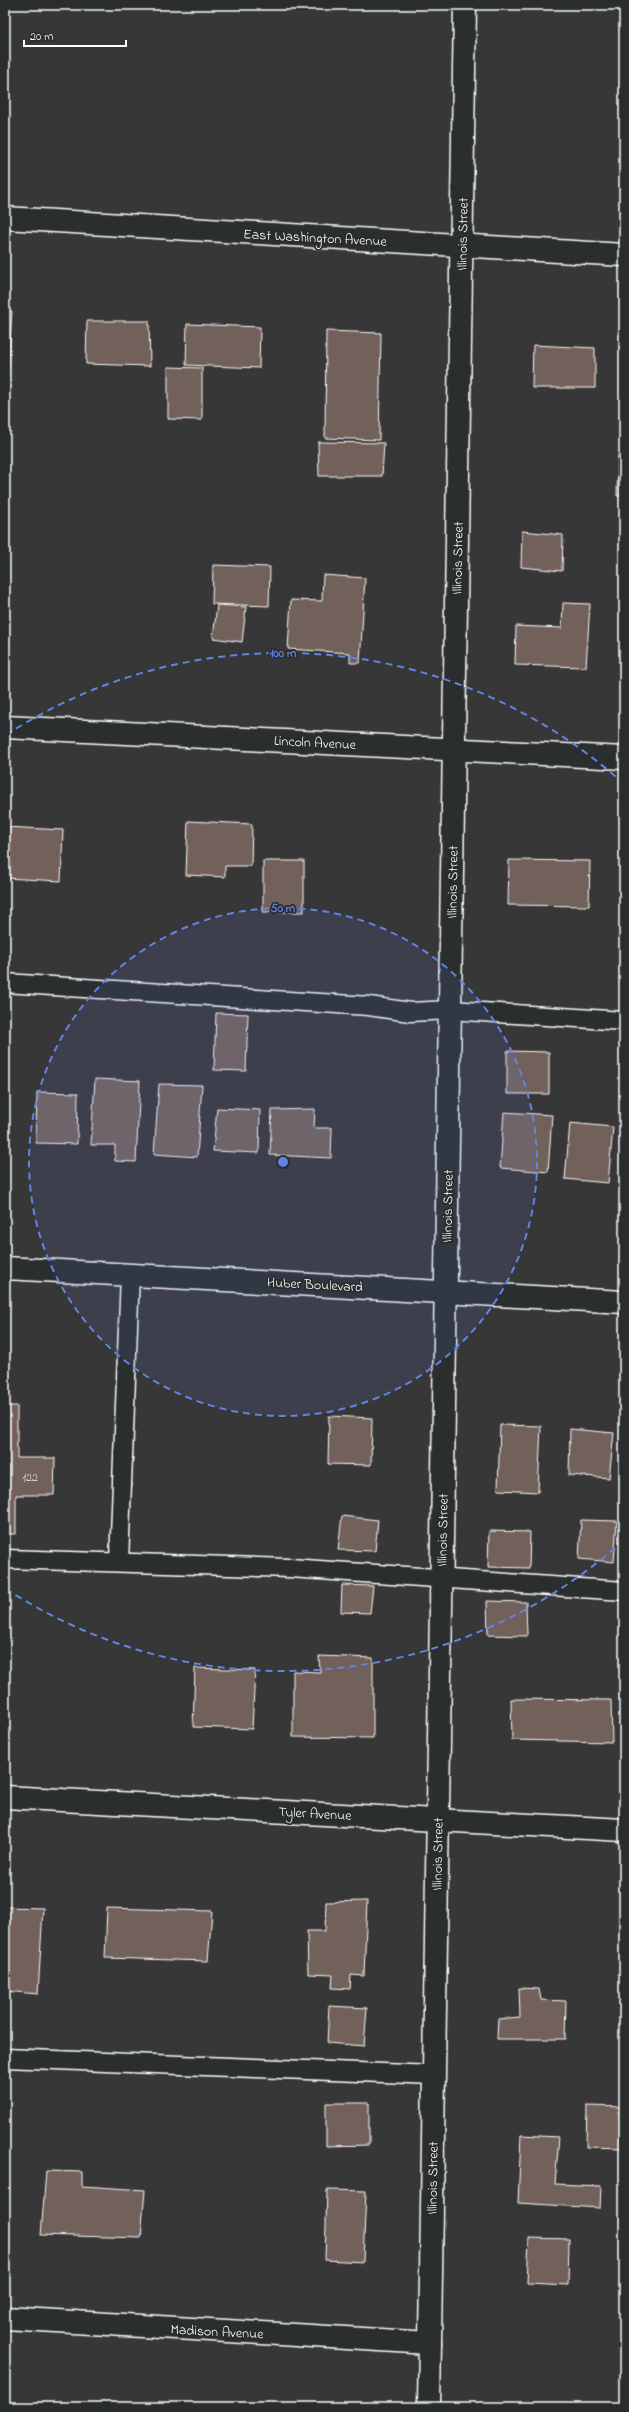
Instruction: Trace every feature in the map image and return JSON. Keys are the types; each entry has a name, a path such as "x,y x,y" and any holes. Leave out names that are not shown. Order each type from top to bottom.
{"street":[{"name":"Illinois Street","path":"429,2407 466,5"},
{"name":"East Washington Avenue","path":"5,218 624,255"},
{"name":"Lincoln Avenue","path":"5,727 624,758"},
{"name":"Huber Boulevard","path":"5,1268 624,1302"},
{"name":"Tyler Avenue","path":"5,1797 624,1830"},
{"name":"Madison Avenue","path":"5,2318 430,2343"}],"lane":[{"path":"5,983 369,1006 410,1012 450,1010 624,1020"},
{"path":"119,1562 130,1274"},
{"path":"5,1559 290,1568 624,1591"},
{"path":"5,2058 434,2075"}],"building":[{"path":"5,311 12,311 8,377 5,377"},
{"path":"87,321 149,321 150,366 86,364"},
{"path":"187,324 260,327 259,368 186,365"},
{"path":"326,331 381,333 379,440 325,438"},
{"path":"533,345 595,348 595,388 532,388"},
{"path":"168,367 202,368 202,420 168,419"},
{"path":"318,442 384,443 382,476 319,476"},
{"path":"618,455 624,455 624,496 617,496"},
{"path":"522,531 563,535 562,571 521,567"},
{"path":"213,565 270,567 269,606 212,604"},
{"path":"323,575 365,578 360,663 350,663 350,653 288,649 291,600 322,601"},
{"path":"563,603 590,604 586,667 515,665 516,626 562,628"},
{"path":"217,605 246,607 242,642 213,638"},
{"path":"188,821 252,824 251,866 225,866 225,877 186,875"},
{"path":"5,827 63,830 61,881 5,878"},
{"path":"509,860 590,861 589,906 508,905"},
{"path":"263,861 304,861 304,912 263,912"},
{"path":"216,1013 248,1014 246,1071 214,1070"},
{"path":"507,1051 549,1052 549,1094 507,1094"},
{"path":"95,1079 140,1081 136,1162 115,1161 115,1145 91,1145"},
{"path":"159,1084 202,1085 197,1157 154,1154"},
{"path":"37,1092 78,1093 77,1144 36,1143"},
{"path":"217,1108 260,1110 259,1153 213,1151"},
{"path":"315,1109 314,1128 332,1128 331,1158 270,1155 272,1110"},
{"path":"504,1112 552,1115 548,1172 500,1168"},
{"path":"570,1123 613,1127 608,1183 565,1179"},
{"path":"5,1406 17,1406 17,1458 55,1458 54,1495 16,1495 16,1534 5,1534"},
{"path":"329,1416 372,1418 371,1465 328,1464"},
{"path":"500,1425 541,1426 538,1492 498,1490"},
{"path":"570,1429 614,1433 609,1478 569,1475"},
{"path":"342,1516 378,1520 375,1551 338,1550"},
{"path":"581,1520 617,1521 614,1562 579,1559"},
{"path":"489,1531 530,1532 529,1568 488,1567"},
{"path":"342,1585 373,1586 370,1613 341,1612"},
{"path":"487,1601 526,1602 527,1636 488,1635"},
{"path":"319,1656 373,1658 373,1738 293,1737 293,1671 320,1672"},
{"path":"195,1668 255,1670 252,1729 193,1727"},
{"path":"511,1699 611,1700 612,1742 512,1740"},
{"path":"367,1901 364,1976 351,1975 350,1989 332,1988 333,1975 308,1974 307,1931 325,1931 326,1902"},
{"path":"5,1907 43,1908 38,1994 5,1991"},
{"path":"107,1908 212,1911 208,1961 105,1958"},
{"path":"519,1988 539,1989 541,2000 566,2001 565,2039 497,2039 498,2019 520,2017"},
{"path":"329,2006 367,2008 364,2046 327,2043"},
{"path":"326,2103 369,2103 369,2145 326,2146"},
{"path":"587,2106 624,2107 624,2148 586,2147"},
{"path":"521,2135 559,2137 555,2184 601,2186 600,2208 518,2203"},
{"path":"46,2171 82,2172 82,2186 145,2190 141,2238 41,2235"},
{"path":"327,2190 366,2191 363,2262 325,2260"},
{"path":"529,2238 569,2239 568,2285 527,2283"}]}
